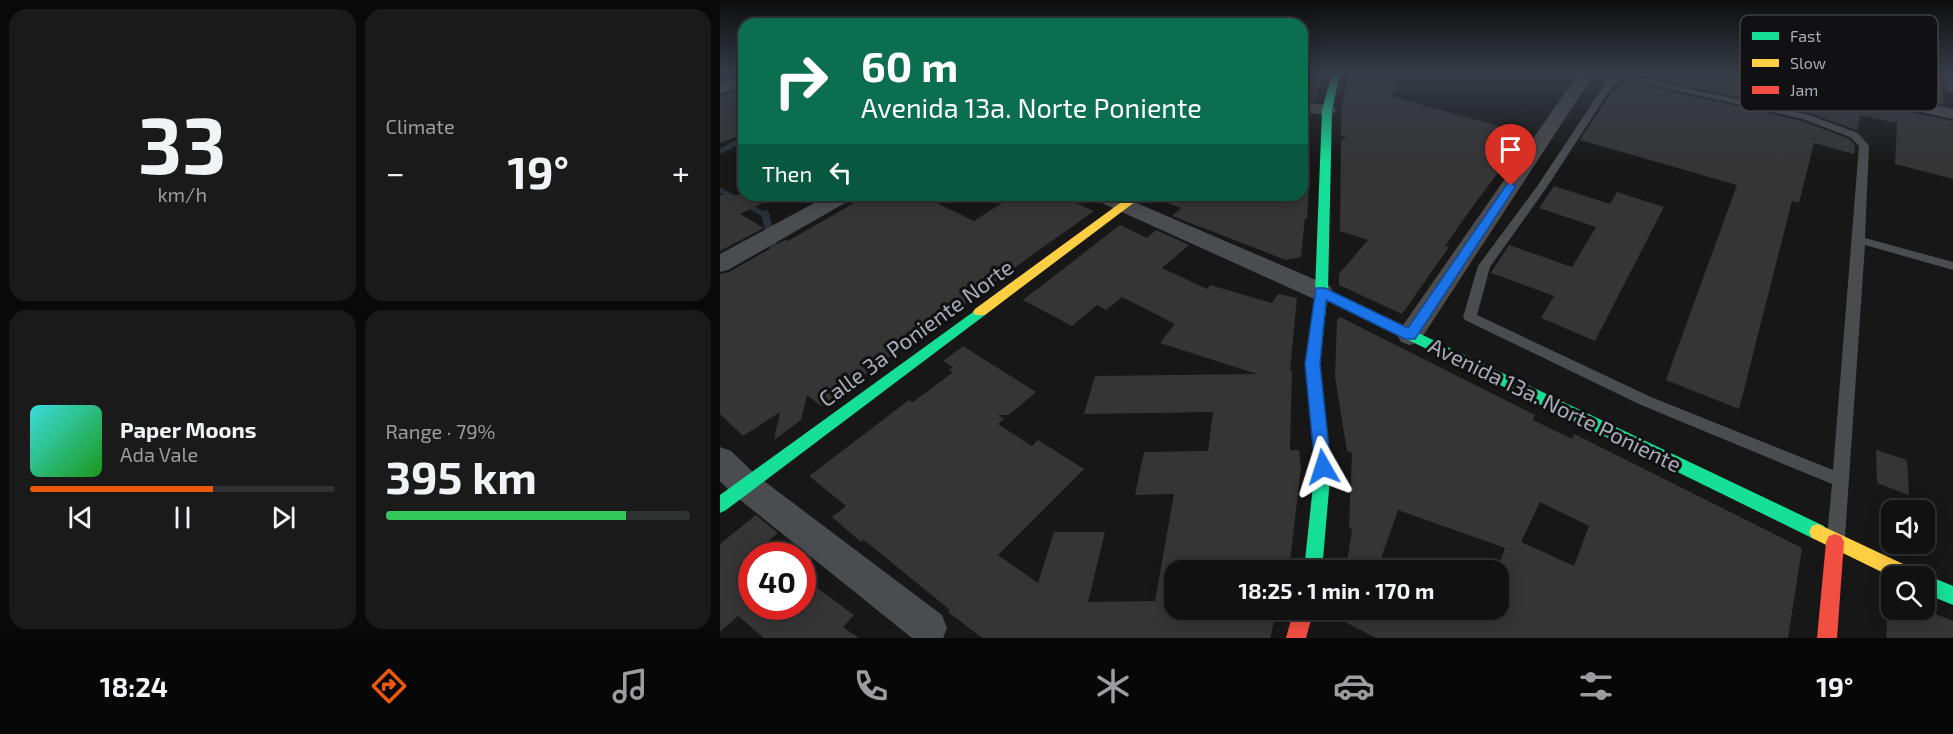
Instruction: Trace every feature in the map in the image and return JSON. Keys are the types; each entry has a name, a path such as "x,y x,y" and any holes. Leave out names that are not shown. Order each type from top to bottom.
{"street":[{"path":"1314,560 1323,467 1313,364 1321,291 1329,104"},
{"path":"1410,335 1566,104"},
{"path":"1308,108 1327,110"},
{"path":"1938,111 1953,114"},
{"path":"725,262 834,201"},
{"name":"Avenida 13a. Norte Poniente","path":"1131,201 1887,566"},
{"name":"Calle 3a Poniente Norte","path":"732,495 1131,201"},
{"path":"720,460 732,495 929,628"},
{"path":"1827,638 1835,542"},
{"path":"1935,588 1953,596"},
{"path":"1296,638 1301,620"}],"lane":[{"path":"1595,104 1542,188 1484,266 1470,317 1646,400 1840,480"},
{"path":"1780,111 1806,117 1854,135 1864,146 1859,240 1835,542"},
{"path":"1859,240 1953,266"}],"building":[{"path":"720,104 738,104 738,136 720,143"},
{"path":"1342,104 1419,104 1527,134 1445,246 1449,247 1402,314 1339,285 1339,274 1368,240 1340,231 1341,141 1346,136 1341,136"},
{"path":"1604,104 1726,104 1740,107 1740,111 1758,111 1802,121 1849,139 1855,145 1854,154 1814,143 1799,203 1792,201 1739,409 1666,380 1737,185 1580,140"},
{"path":"1800,111 1907,111 1953,121 1953,179 1895,164 1897,123 1860,115 1857,130"},
{"path":"1310,168 1307,219 1305,218 1301,257 1286,260 1172,216 1181,208 1162,201 1308,201 1308,170"},
{"path":"1554,186 1610,204 1617,192 1664,207 1595,341 1541,318 1554,296 1491,273 1509,245 1572,267 1596,227 1539,208"},
{"path":"720,195 738,195 738,201 767,201 740,214 764,228 720,251"},
{"path":"858,201 932,201 974,221 1005,201 1072,201 1094,211 821,406 807,395 801,420 774,440 780,412 743,436 720,414 720,274 729,272 785,240 788,241"},
{"path":"1120,225 1147,238 1156,230 1189,245 1162,268 1207,289 1210,285 1272,303 1278,294 1297,298 1290,371 1292,369 1290,450 1299,450 1301,468 1290,560 1164,560 1164,620 1274,620 1270,638 982,638 864,540 861,542 832,517 846,506 809,476 909,400 913,402 953,372 949,370 953,367 943,361 963,346 1036,392 1009,415 998,415 1004,419 998,424 1032,446 1038,440 1084,469 998,555 1038,583 1054,532 1105,532 1088,602 1155,601 1174,494 1135,495 1144,452 1208,451 1213,412 1084,414 1095,376 1257,374 1160,343 1175,324 1122,297 1106,310 1097,305 1072,326 1023,300"},
{"path":"1340,317 1535,415 1533,420 1572,439 1574,434 1802,548 1788,638 1376,638 1341,620 1509,620 1509,560 1501,560 1505,548 1398,510 1380,560 1347,560 1352,529 1349,527 1352,453 1347,451 1335,377 1337,320","holes":["1540,502 1589,526 1574,566 1521,542"]},
{"path":"1876,450 1907,460 1909,495 1877,483"},
{"path":"756,515 778,533 767,542 738,542 738,616 720,632 720,544"},
{"path":"816,587 854,615 843,627 859,638 764,638 743,620 816,620"},
{"path":"1935,614 1953,621 1953,638 1886,638 1887,620 1935,620"}],"waterway":[{"path":"720,151 738,142"},
{"path":"720,190 738,200"},
{"path":"740,201 765,215"},
{"path":"765,214 776,256"}],"traffic: fast":[{"path":"1314,560 1323,467 1313,364 1321,292 1329,104"},
{"path":"1321,292 1818,532"},
{"path":"720,505 980,312"},
{"path":"1935,588 1953,596"}],"traffic: slow":[{"path":"980,312 1130,201"},
{"path":"1818,532 1888,566"}],"traffic: jam":[{"path":"1827,638 1835,542"},
{"path":"1296,638 1301,620"}],"route":[{"path":"1323,467 1313,364 1321,291 1410,335 1511,186"}]}
